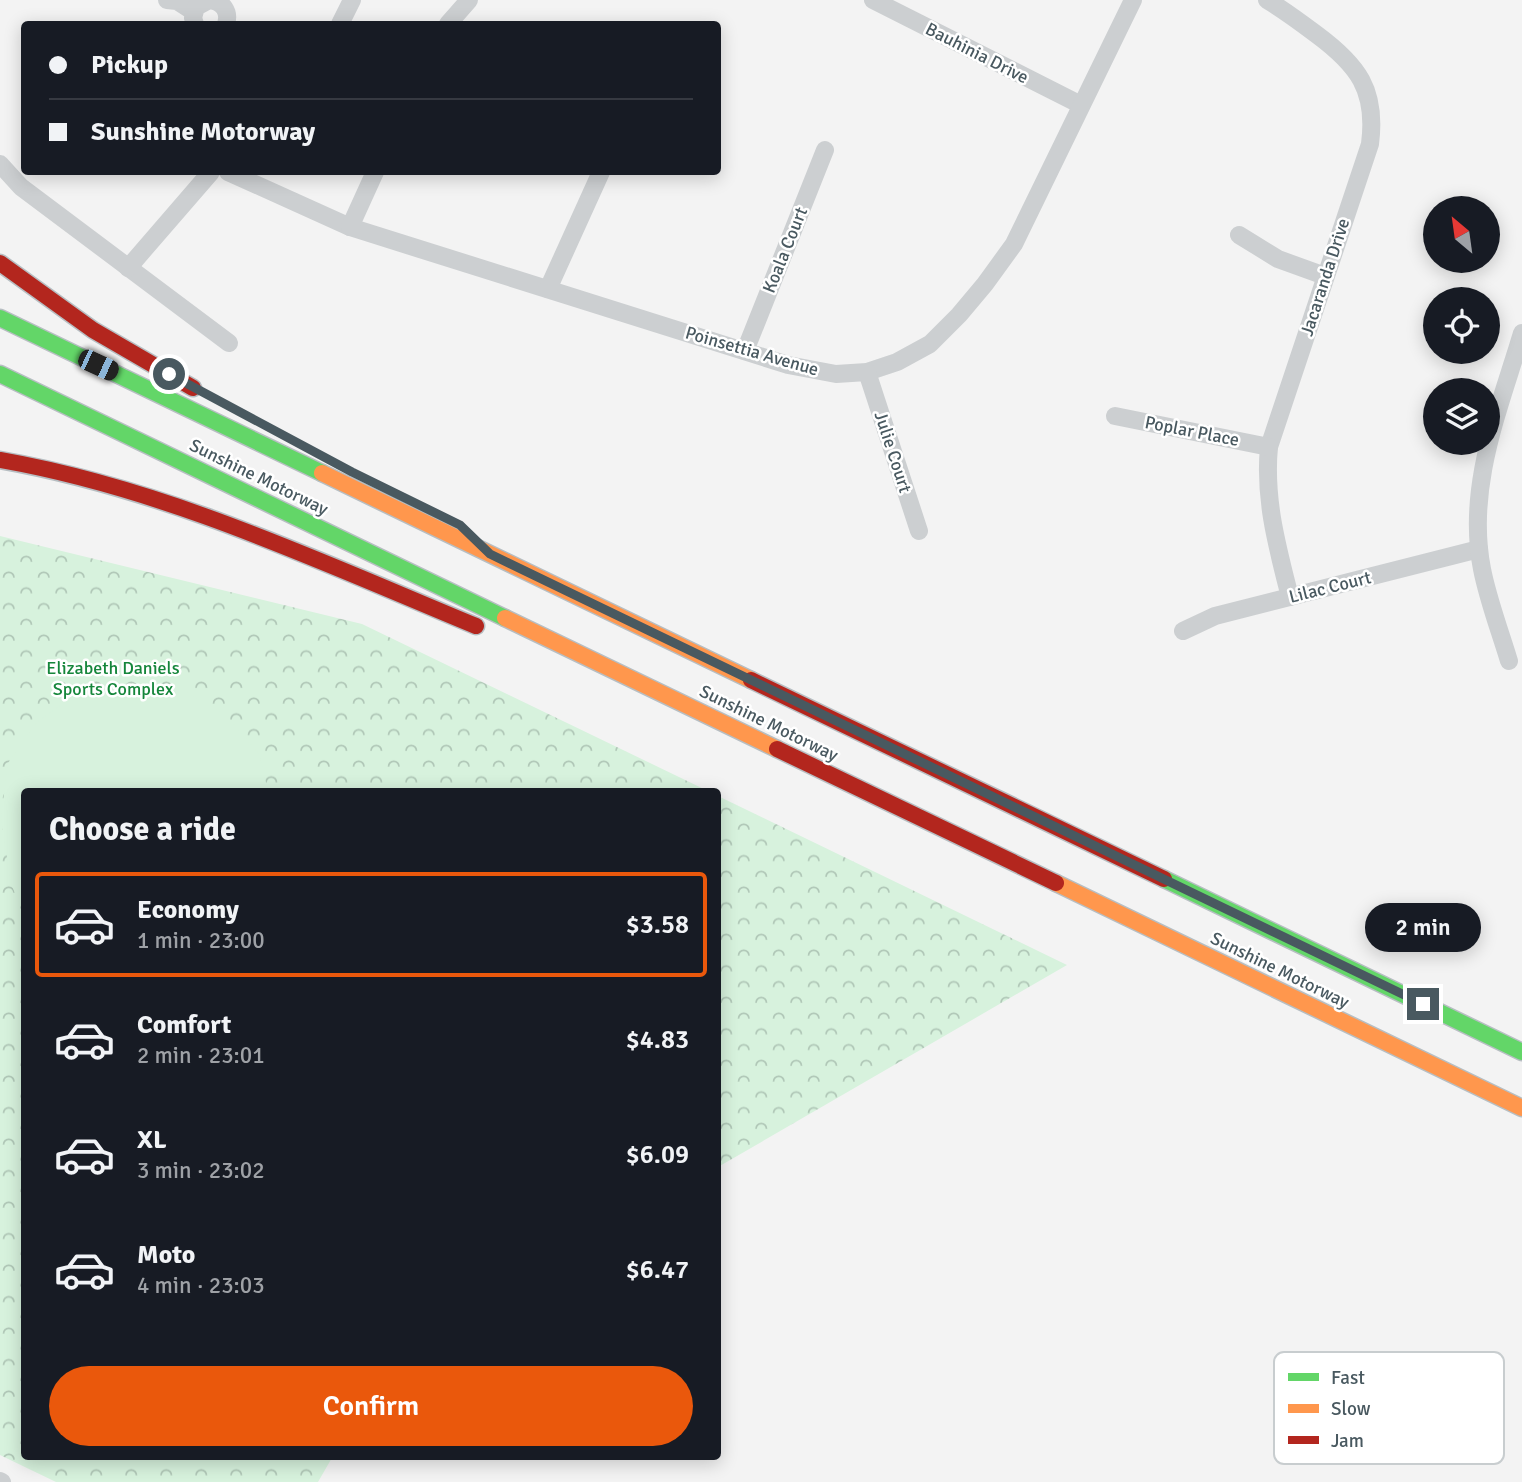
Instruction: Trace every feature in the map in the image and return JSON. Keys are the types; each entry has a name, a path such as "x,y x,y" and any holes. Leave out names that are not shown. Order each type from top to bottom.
{"highway":[{"path":"0,262 28,285 96,331 205,394"},
{"name":"Sunshine Motorway","path":"0,318 1522,1052"},
{"name":"Sunshine Motorway","path":"0,374 1522,1108"},
{"path":"303,446 460,525 490,554"},
{"path":"0,460 77,475 165,501 486,630"},
{"path":"545,655 592,675 626,676"}],"street":[{"path":"167,0 177,1 195,18 200,4 215,0 227,11 228,21"},
{"path":"342,21 352,0"},
{"path":"451,21 469,0"},
{"name":"Bauhinia Drive","path":"873,0 1082,106"},
{"name":"Poinsettia Avenue","path":"235,175 350,227 788,365 836,374 867,372 897,362 930,344 985,285 1014,244 1133,0"},
{"name":"Jacaranda Drive","path":"1267,0 1345,56 1364,84 1373,123 1370,144 1269,447 1269,507 1290,597"},
{"name":"Koala Court","path":"745,351 825,149"},
{"path":"0,164 21,187 229,343"},
{"path":"128,268 208,175"},
{"path":"350,227 374,175"},
{"path":"548,289 600,175"},
{"path":"1239,235 1278,259 1325,276"},
{"path":"1509,661 1487,590 1479,549 1479,499 1487,446 1522,333"},
{"name":"Julie Court","path":"867,372 919,531"},
{"name":"Poplar Place","path":"1115,416 1269,447"},
{"name":"Lilac Court","path":"1183,631 1215,616 1479,549"}],"green space":[{"name":"Elizabeth Daniels Sports Complex","path":"0,536 362,624 702,788 21,788 21,1460 331,1460 318,1482 56,1482 0,1455"},
{"path":"129,684 179,688 225,714 259,754 267,788 21,788 21,907 11,884 1,818 8,763 37,722 72,697"},
{"path":"721,797 1067,965 721,1165"}],"traffic: fast":[{"path":"0,318 322,473"},
{"path":"0,374 505,618"},
{"path":"1164,879 1522,1052"}],"traffic: slow":[{"path":"322,473 751,680"},
{"path":"505,618 777,749"},
{"path":"1056,883 1522,1108"}],"traffic: jam":[{"path":"0,263 93,330 193,388"},
{"path":"0,460 62,473 183,508 301,553 476,626"},
{"path":"751,680 1164,879"},
{"path":"777,749 1056,883"}],"route":[{"path":"169,374 352,472 460,525 490,554 1423,1004"}]}
